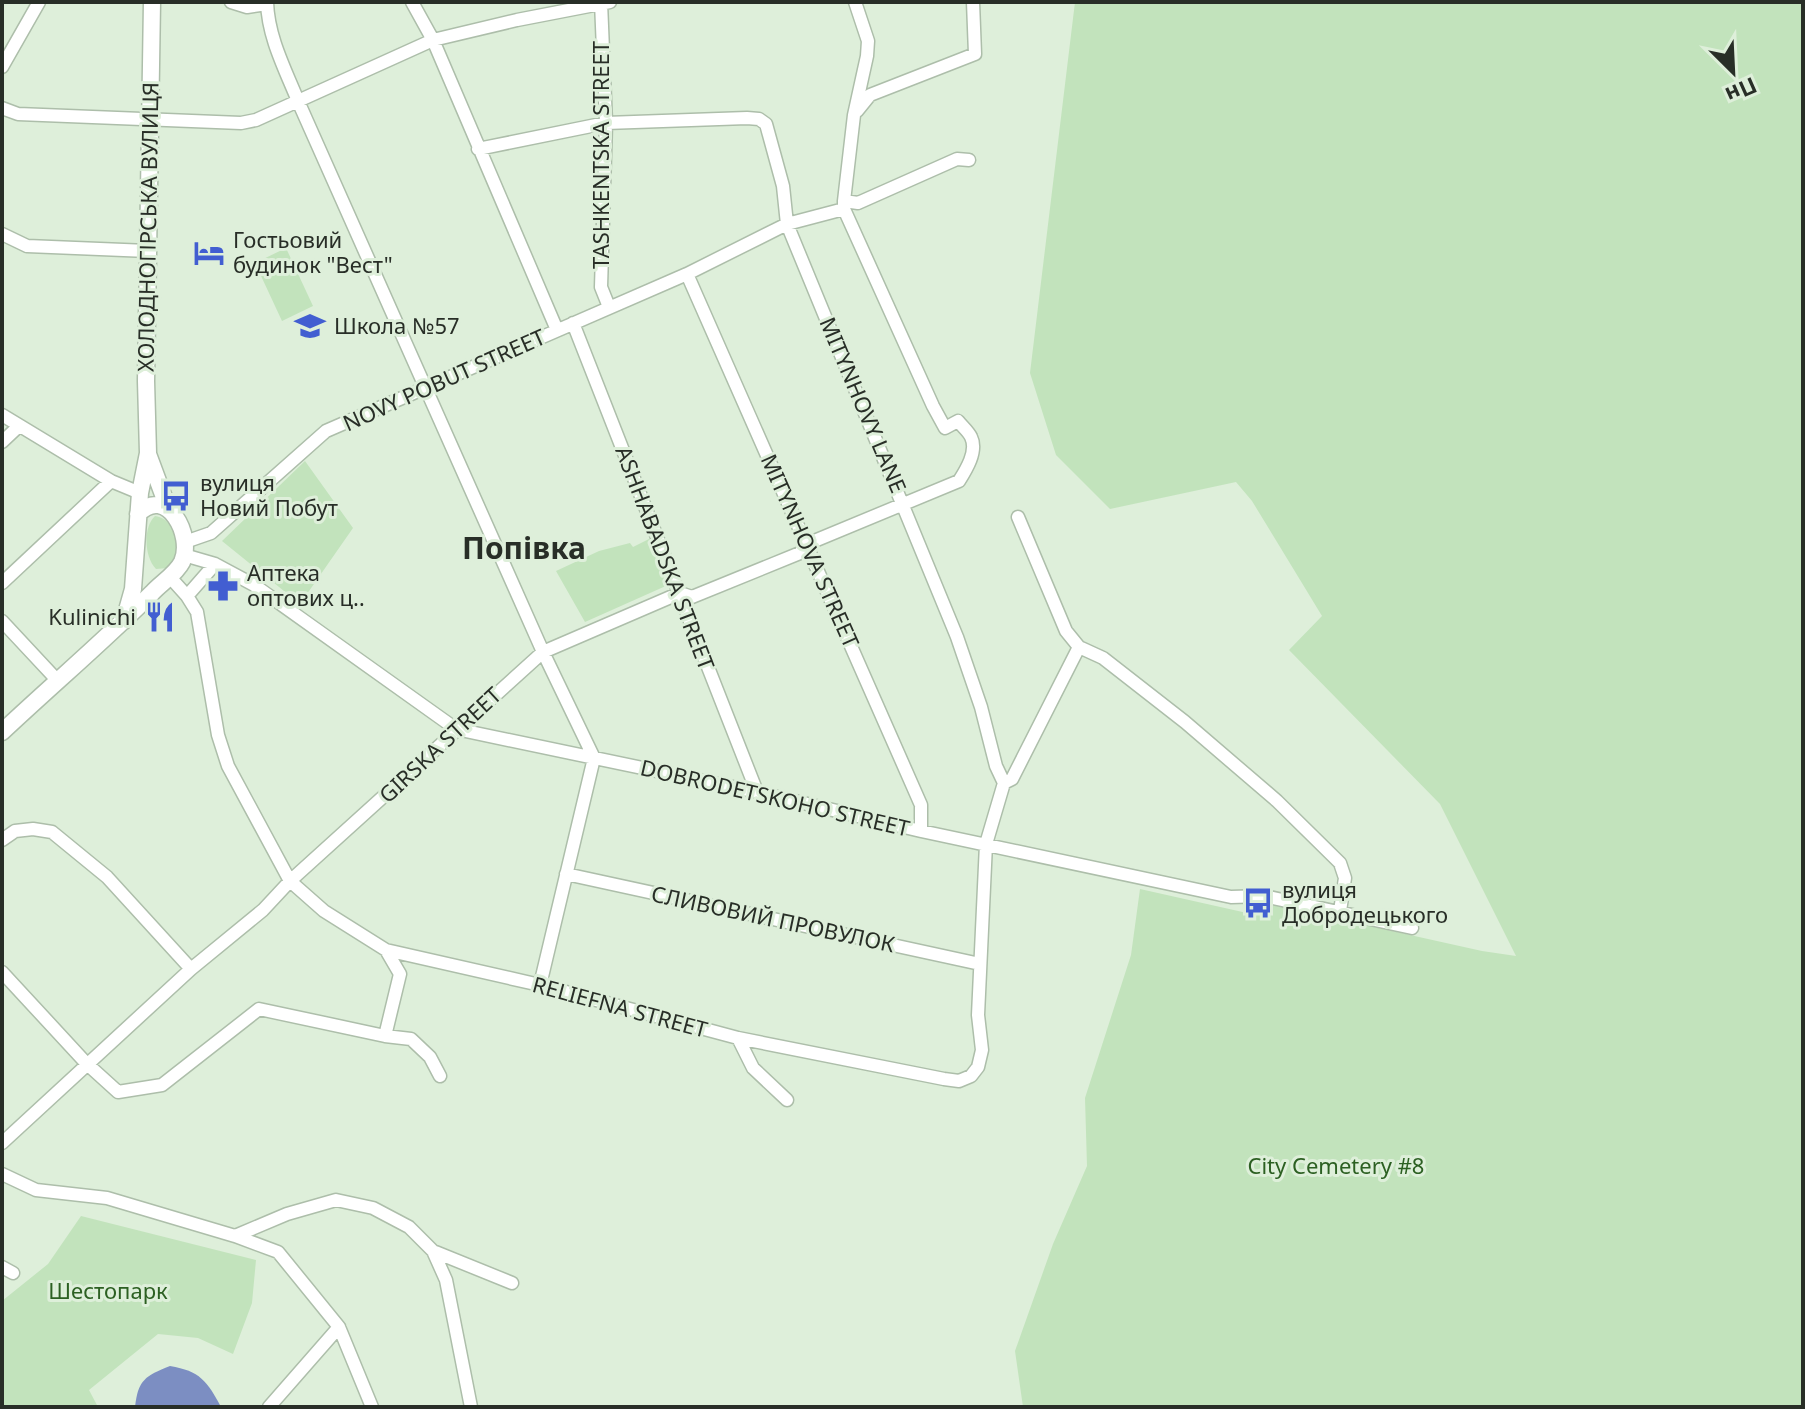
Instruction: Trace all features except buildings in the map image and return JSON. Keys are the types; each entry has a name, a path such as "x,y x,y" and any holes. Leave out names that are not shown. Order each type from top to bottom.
{"main road":[{"name":"ХОЛОДНОГІРСЬКА ВУЛИЦЯ","path":"138,514 148,453 146,381 152,2"},
{"name":"ХОЛОДНОГІРСЬКА ВУЛИЦЯ","path":"148,453 168,508"},
{"path":"124,621 133,589 138,514 149,506 168,508 180,524 185,549"},
{"name":"NOVY POBUT STREET","path":"2,732 176,571 185,549"},
{"path":"137,555 156,574 169,576"}],"street":[{"path":"2,67 39,2"},
{"path":"231,2 247,7 267,3 268,20 276,46 298,101 543,652 594,758 540,985"},
{"path":"412,2 433,40 557,330"},
{"path":"844,205 854,115 868,41 855,2"},
{"path":"854,115 870,95 975,54 973,2"},
{"path":"2,108 18,114 241,123 256,120 433,40 604,3"},
{"name":"TASHKENTSKA STREET","path":"604,3 606,123 601,287 609,307"},
{"name":"MITYNHOVY LANE","path":"606,123 759,119 766,124 783,186 787,224 957,637 981,707 996,766 1004,783"},
{"path":"478,149 606,123"},
{"name":"NOVY POBUT STREET","path":"185,549 211,533 326,431 687,274 787,224 858,203 957,159 969,160"},
{"name":"GIRSKA STREET","path":"2,1143 191,969 263,910 290,881 543,652 680,593 692,597 800,553 807,544 959,481 968,467 973,448 972,437 958,421 945,428 844,205"},
{"path":"2,234 27,246 148,251"},
{"name":"MITYNHOVA STREET","path":"687,274 921,805 921,831"},
{"name":"ASHHABADSKA STREET","path":"573,323 757,792"},
{"path":"2,415 111,481 140,493"},
{"path":"2,442 19,426"},
{"path":"2,583 111,481"},
{"path":"1018,517 1066,631 1079,647 1103,658 1185,722 1277,801 1315,842 1340,863 1345,878 1340,911"},
{"name":"DOBRODETSKOHO STREET","path":"185,549 254,585 456,729 1231,897 1264,896 1412,928"},
{"path":"187,596 215,564"},
{"path":"169,576 197,612 218,735 228,766 290,881"},
{"path":"2,621 57,680"},
{"path":"980,964 986,844 1004,783 1012,779 1079,647"},
{"path":"2,840 15,831 33,829 52,832 107,877 191,969"},
{"name":"СЛИВОВИЙ ПРОВУЛОК","path":"566,874 980,964"},
{"name":"RELIEFNA STREET","path":"290,881 324,911 386,950 540,985 738,1038 959,1081 971,1076 978,1067 982,1050 978,1015 980,964"},
{"path":"385,1036 400,974 386,950"},
{"path":"2,972 86,1063 118,1092 162,1085 259,1009 411,1039 430,1057 440,1076"},
{"path":"738,1038 753,1068 787,1100"},
{"path":"2,1174 36,1190 107,1198 278,1252 339,1327 372,1407"},
{"path":"235,1236 287,1214 336,1200 373,1208 409,1227 433,1251 446,1280 471,1407"},
{"path":"433,1251 512,1283"},
{"path":"269,1407 339,1327"}],"green space":[{"name":"City Cemetery #8","path":"1075,2 1803,2 1803,1407 1023,1407 1015,1351 1053,1244 1087,1166 1085,1098 1131,955 1140,889 1256,915 1267,914 1269,907 1275,905 1516,956 1440,804 1289,650 1322,616 1252,501 1236,482 1110,509 1056,455 1030,373"},
{"path":"286,248 313,306 282,321 255,263"},
{"path":"305,461 353,528 300,604 222,541"},
{"path":"155,516 167,521 178,538 177,558 168,568 156,569 147,550 148,527"},
{"path":"651,538 670,579 668,585 585,622 556,571 599,551 630,543 633,547"},
{"name":"Шестопарк","path":"81,1216 256,1260 252,1303 233,1354 198,1338 158,1334 89,1390 98,1407 2,1407 2,1301 48,1264"}],"water":[{"path":"170,1366 196,1374 221,1407 135,1407 144,1380"}],"place":[{"name":"Гостьовий будинок \"Вест\"","path":"209,253"},
{"name":"Школа №57","path":"310,326"},
{"name":"вулиця Новий Побут","path":"176,496"},
{"name":"Аптека оптових ц‥","path":"223,586"},
{"name":"Kulinichi","path":"160,617"},
{"name":"вулиця Добродецького","path":"1258,903"}],"district":[{"name":"Попівка","path":"524,549"}]}
